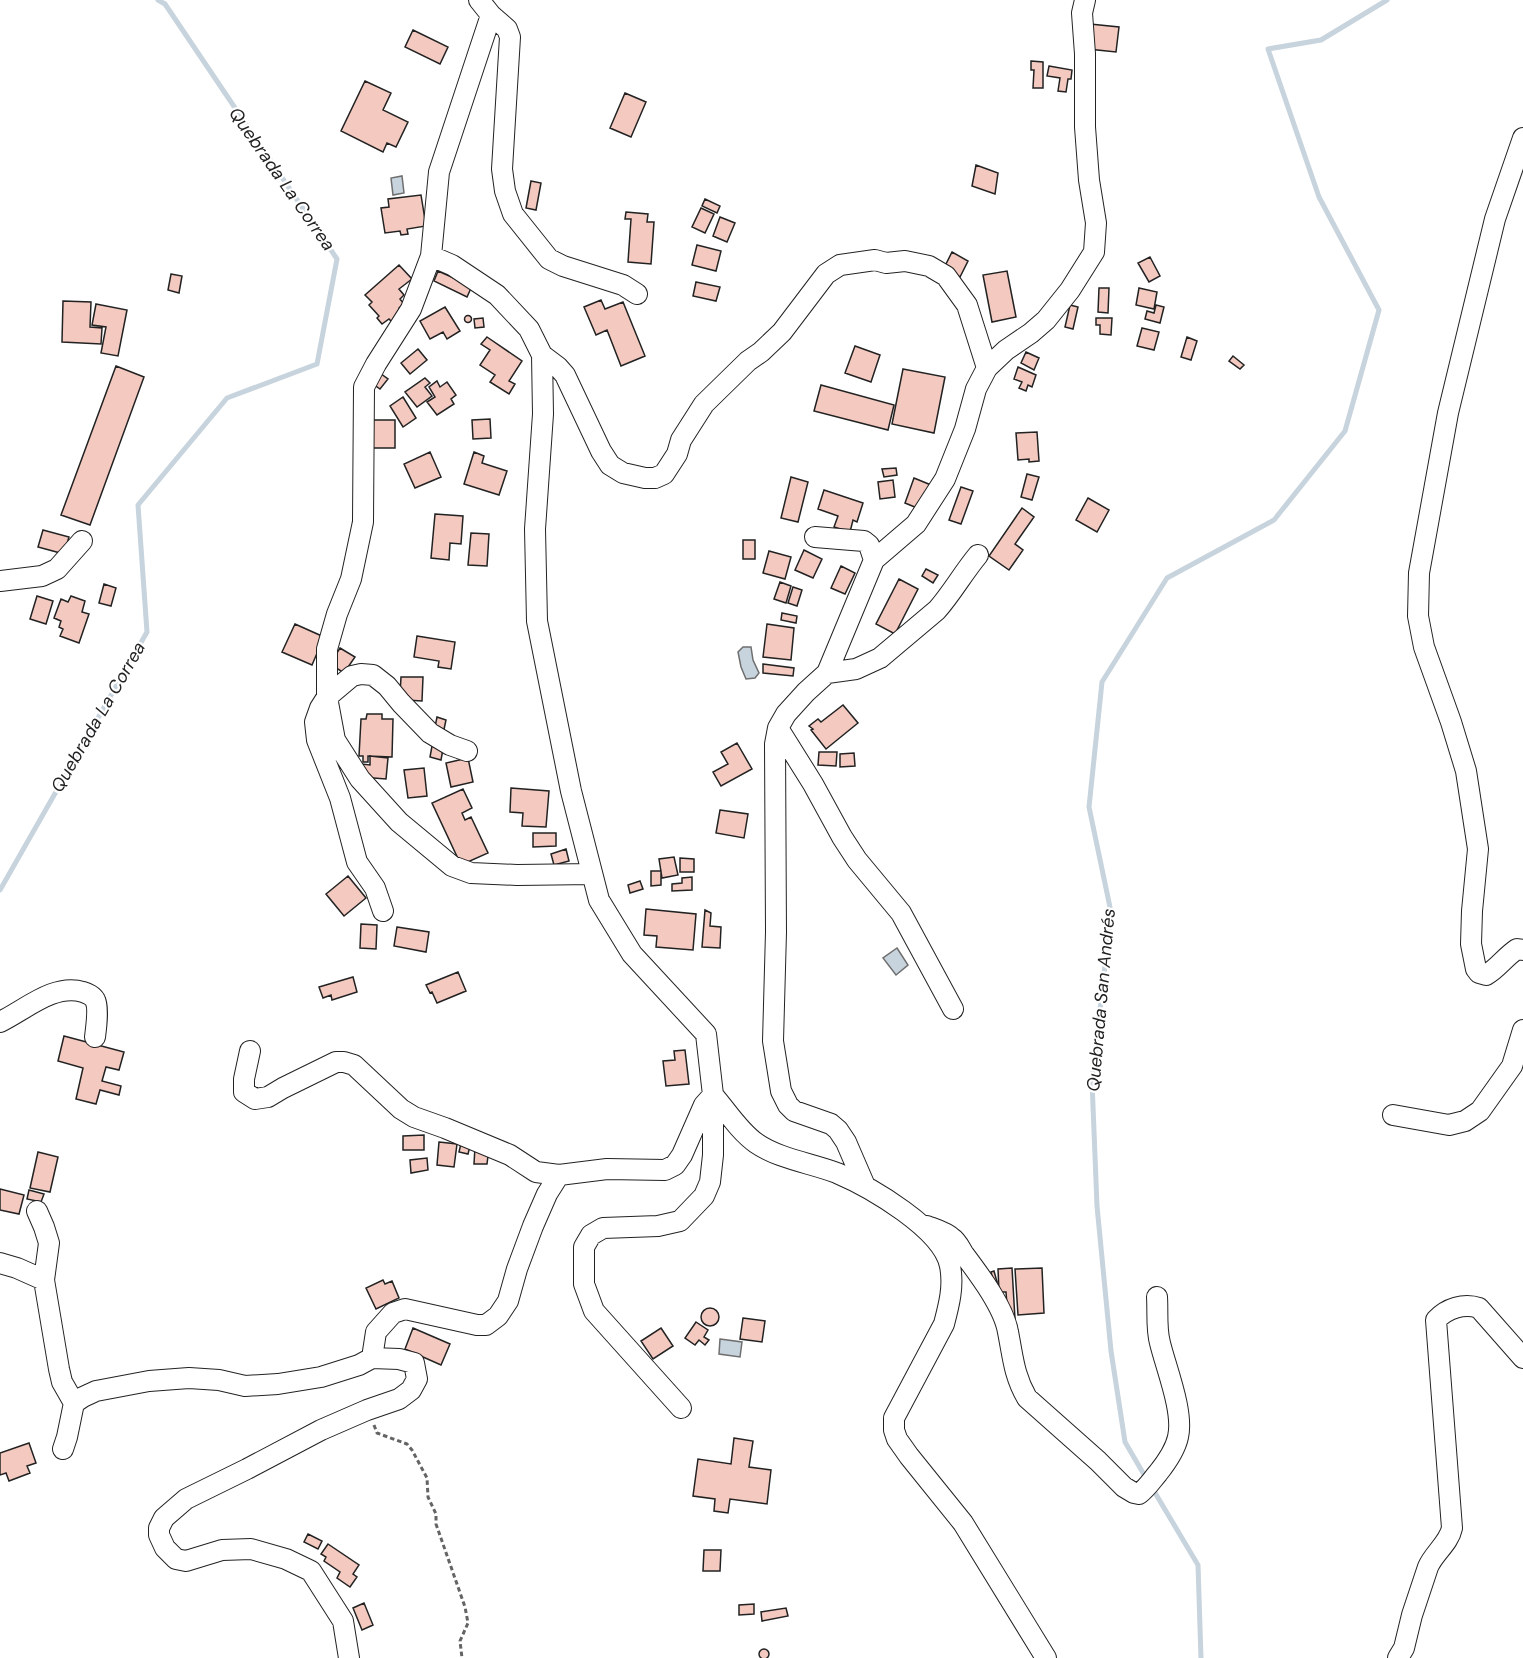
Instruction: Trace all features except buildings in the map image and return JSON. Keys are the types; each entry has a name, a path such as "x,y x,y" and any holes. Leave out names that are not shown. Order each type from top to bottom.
{"street":[{"path":"865,1186 849,1149 838,1131 831,1124 794,1111 780,1091 773,1041 776,932 775,744 778,728 786,714 827,673 874,560 916,524 945,479 965,429 976,389 987,368 1006,350 1046,320 1070,290 1095,252 1096,223 1089,180 1085,127 1085,54 1082,13 1085,0"},
{"path":"592,874 471,873 452,866 399,822 360,779 335,740 327,697 327,649 337,614 351,579 363,522 364,387 411,309 431,256 439,172 485,7 507,29 510,37 502,169 505,191 513,214 549,259 562,266 623,285 637,294"},
{"path":"1523,138 1495,219 1448,412 1419,573 1418,616 1424,647 1466,771 1478,849 1472,911 1472,944 1476,969 1479,973 1486,975 1492,972 1506,956 1517,949 1523,950"},
{"path":"431,256 452,265 497,295 529,328 542,355 543,414 535,529 537,621 571,791 599,900 632,954 706,1034 713,1095 710,1182 704,1196 680,1221 658,1226 603,1228 591,1235 584,1247 584,1284 594,1311 681,1408"},
{"path":"542,355 565,375 610,465 623,473 645,478 655,478 664,474 677,454 681,440 704,404 730,377 782,332 826,274 840,265 875,260 886,263 905,261 929,266 945,276 967,305 987,368"},
{"path":"815,537 864,541 869,545 874,560"},
{"path":"0,581 42,576 57,570 82,541"},
{"path":"827,673 856,669 880,658 937,610 978,555"},
{"path":"383,911 375,888 357,862 340,798 317,740 315,722 320,708 327,697 352,676 373,675 387,686 430,733 450,745 467,751"},
{"path":"778,728 813,784 842,837 901,913 953,1009"},
{"path":"0,1022 52,994 81,991 95,999 97,1007 95,1037"},
{"path":"1393,1115 1449,1125 1465,1121 1480,1111 1512,1066 1523,1030"},
{"path":"250,1051 244,1079 244,1092 255,1099 267,1097 336,1062 344,1062 354,1065 401,1109 414,1117 510,1155 536,1172 559,1175 607,1169 665,1170 675,1165 682,1155 704,1105 713,1095"},
{"path":"713,1095 744,1133 757,1143 865,1186 917,1220 953,1238 984,1282 1004,1317 1015,1372 1027,1398 1124,1487 1139,1494 1170,1457 1179,1437 1179,1419 1170,1374 1159,1340 1157,1297"},
{"path":"372,1358 375,1332 393,1313 405,1309 477,1325 486,1325 498,1316 508,1301 517,1269 541,1208 559,1175"},
{"path":"38,1211 49,1243 44,1280 58,1369 62,1382 74,1403 63,1449"},
{"path":"917,1220 945,1251 950,1265 952,1287 944,1324 894,1418 894,1430 897,1439 909,1456 963,1523 1046,1658"},
{"path":"0,1263 44,1280"},
{"path":"1398,1658 1404,1648 1428,1567 1451,1534 1452,1528 1436,1320 1447,1311 1457,1307 1470,1305 1479,1308 1523,1358"},
{"path":"74,1403 96,1392 149,1381 189,1378 219,1380 245,1386 278,1384 321,1377 359,1365 372,1358 399,1359 414,1363 417,1378 411,1390 399,1399 321,1430 186,1499 164,1518 159,1528 159,1535 165,1548 176,1558 186,1561 222,1550 251,1549 286,1559 311,1571 343,1621 349,1658"}],"path":[{"path":"368,1410 377,1433 407,1444 427,1478 428,1497 436,1514 436,1524 465,1607 468,1623 460,1641 462,1658"}],"shaded area":[{"path":"402,176 404,193 393,195 391,178"},
{"path":"743,647 751,647 753,660 759,673 755,678 746,679 741,667 738,652"},
{"path":"897,948 908,965 896,975 883,958"},
{"path":"720,1339 742,1342 740,1357 719,1354"}],"waterway":[{"name":"Quebrada La Correa","path":"0,890 147,632 138,505 227,398 317,364 337,259 165,4 158,0"},
{"name":"Quebrada San Andrés","path":"1146,1478 1125,1442 1111,1351 1097,1206 1092,1081 1111,912 1089,807 1102,682 1167,578 1274,520 1345,431 1379,310 1319,197 1268,49 1321,40 1387,0"},
{"name":"Quebrada San Andrés","path":"1151,1486 1198,1565 1201,1658"}]}
